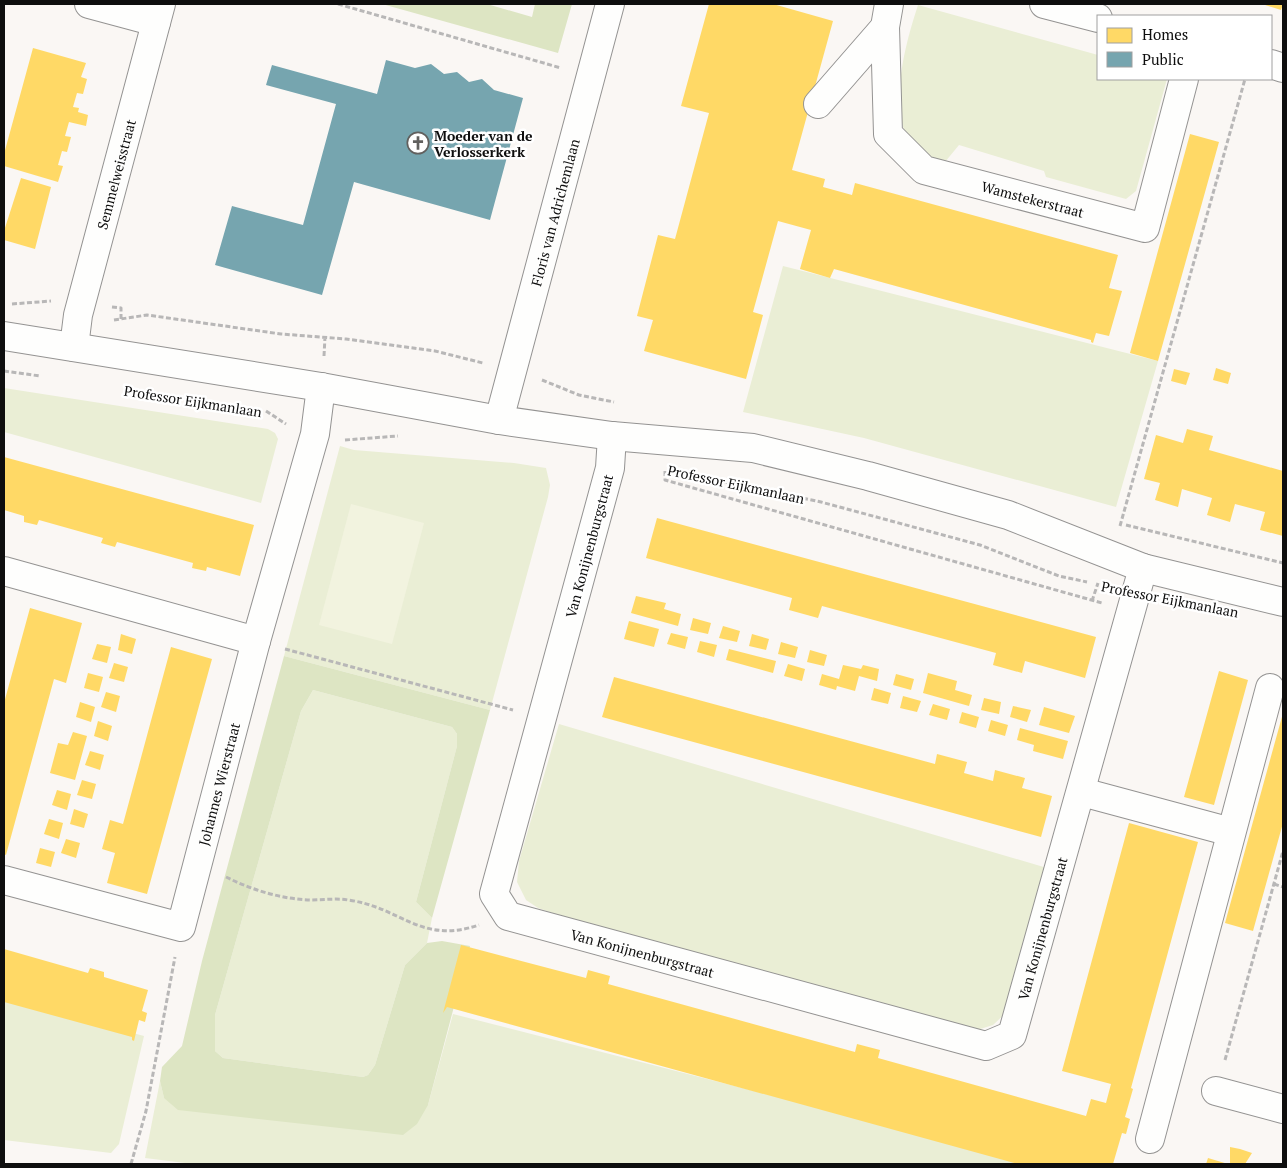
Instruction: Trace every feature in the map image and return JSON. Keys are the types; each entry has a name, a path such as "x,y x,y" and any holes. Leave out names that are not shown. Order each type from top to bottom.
{"street":[{"path":"89,4 159,13"},
{"name":"Floris van Adrichemlaan","path":"499,420 610,4"},
{"path":"1044,4 1097,18"},
{"name":"Semmelweisstraat","path":"74,347 78,315 159,13"},
{"name":"Wamstekerstraat","path":"887,15 888,134 924,170 1145,228 1184,80"},
{"name":"Wamstekerstraat","path":"818,104 887,15"},
{"name":"Professor Eijkmanlaan","path":"4,336 321,387 499,420 612,436 753,448 868,476 1008,515 1109,555 1137,591 1283,602"},
{"name":"Johannes Wierstraat","path":"181,927 256,641 315,434 321,387"},
{"name":"Van Konijnenburgstraat","path":"612,436 610,468 494,894 508,916 986,1046 1012,1035 1082,792 1137,591"},
{"path":"4,571 256,641"},
{"path":"1150,1139 1270,688"},
{"path":"1082,792 1232,832"},
{"path":"4,880 181,927"},
{"path":"1216,1091 1283,1110"}],"path":[{"path":"338,4 590,76"},
{"path":"1092,601 1126,508 1245,80"},
{"path":"4,371 41,376"},
{"name":"Professor Eijkmanlaan","path":"259,409 293,428 340,440 390,435 405,436"},
{"name":"Professor Eijkmanlaan","path":"610,468 674,469"},
{"path":"665,468 665,480 1092,601 1137,591"},
{"name":"Professor Eijkmanlaan","path":"689,474 704,480 732,483 830,505 980,545 1060,576 1098,585 1137,591"},
{"path":"256,641 543,718"},
{"path":"1216,1091 1283,851"},
{"path":"198,864 242,886 278,897 308,900 347,899 375,906 425,929 459,932 508,916"},
{"path":"1274,884 1283,887"},
{"path":"131,1164 146,1111 181,927"}],"green space":[{"path":"382,4 487,4 532,17 535,4 572,4 558,53"},
{"path":"918,5 1097,55 1097,80 1167,80 1136,191 1126,199 1046,177 1044,171 959,145 940,168 925,158 912,147 905,132 901,115 899,96 908,39"},
{"path":"783,266 1158,361 1116,507 864,438 743,412"},
{"path":"4,388 268,429 275,433 278,439 261,503 4,432"},
{"path":"340,446 354,450 514,463 546,468 550,485 548,497 490,710 284,656"},
{"path":"351,504 424,523 392,644 319,625"},
{"path":"284,656 490,710 432,918 416,902 457,746 457,734 452,727 313,690 301,711 215,1015 215,1051 223,1058 363,1077 368,1075 375,1065 405,965 427,943 442,941 470,946 428,1105 417,1124 403,1135 178,1110 164,1098 160,1081 162,1067 182,1046 202,961"},
{"path":"313,690 452,727 457,734 457,746 416,902 432,918 427,943 405,965 375,1065 368,1075 363,1077 223,1058 215,1051 215,1015 301,711"},
{"path":"559,724 1047,868 1009,1010 993,1025 977,1030 604,931 538,908 526,900 517,882 519,861"},
{"path":"4,998 144,1036 119,1144 111,1153 4,1140"},
{"path":"453,1014 1040,1164 193,1164 145,1158 160,1081 164,1098 428,1105"}],"building: Homes":[{"path":"709,4 773,4 833,21 792,170 825,179 823,187 852,195 855,183 1118,255 1109,288 1122,291 1109,336 1096,333 1093,343 1091,340 834,269 830,278 800,269 811,230 778,221 753,312 763,315 746,379 644,351 653,320 637,316 658,235 675,239 709,113 681,106"},
{"path":"1262,4 1283,4 1281,10"},
{"path":"33,48 86,63 81,77 87,79 83,94 77,93 73,107 79,108 78,112 88,115 86,126 69,122 65,136 71,137 67,152 62,151 58,165 63,166 58,182 4,166 4,154"},
{"path":"1190,134 1219,142 1158,361 1130,353"},
{"path":"21,178 51,187 35,249 4,240 4,231"},
{"path":"1216,368 1231,373 1228,384 1213,380"},
{"path":"1174,369 1190,373 1186,385 1171,381"},
{"path":"1187,429 1213,436 1209,450 1283,471 1283,536 1260,530 1265,512 1235,504 1230,522 1207,515 1212,498 1182,489 1178,507 1155,500 1160,483 1144,479 1156,435 1183,443"},
{"path":"4,457 254,525 240,576 207,567 206,571 192,568 193,563 117,542 115,547 101,543 103,538 39,520 37,525 24,522 24,516 4,510"},
{"path":"657,518 1096,637 1085,678 1025,661 1022,673 993,665 996,653 822,606 818,618 789,610 792,598 646,558"},
{"path":"636,596 666,603 664,609 681,614 678,626 631,613"},
{"path":"30,608 82,623 66,683 54,679 6,855 4,854 4,703"},
{"path":"693,618 711,623 708,634 690,630"},
{"path":"629,621 659,629 654,647 624,639"},
{"path":"723,626 740,631 737,642 719,638"},
{"path":"671,633 688,637 685,649 667,644"},
{"path":"121,634 136,639 132,654 118,650"},
{"path":"752,634 769,639 766,650 749,646"},
{"path":"700,641 717,645 714,657 697,652"},
{"path":"781,642 798,647 795,658 778,654"},
{"path":"97,644 111,647 107,663 92,659"},
{"path":"171,647 212,659 147,894 107,883 115,853 102,849 110,820 123,824"},
{"path":"729,649 776,661 773,673 726,660"},
{"path":"810,650 827,655 824,666 807,662"},
{"path":"114,663 128,667 124,682 109,678"},
{"path":"788,664 805,669 802,681 784,676"},
{"path":"843,665 861,669 863,665 879,669 877,681 859,676 855,691 837,686 836,690 819,685 822,674 839,679"},
{"path":"1219,671 1248,680 1214,805 1184,797"},
{"path":"88,673 103,677 99,692 84,688"},
{"path":"928,673 957,681 955,690 972,695 969,706 923,693"},
{"path":"896,674 914,679 911,690 893,685"},
{"path":"614,677 935,764 937,754 967,762 964,773 993,781 995,770 1025,778 1022,788 1052,796 1041,837 602,717"},
{"path":"874,688 891,693 888,704 871,700"},
{"path":"106,692 120,696 116,712 101,707"},
{"path":"903,696 921,701 917,712 900,708"},
{"path":"984,698 1001,702 999,714 981,710"},
{"path":"80,702 95,707 91,722 76,717"},
{"path":"933,704 950,709 947,720 929,715"},
{"path":"1013,706 1031,710 1027,722 1010,717"},
{"path":"1044,707 1075,716 1069,733 1039,725"},
{"path":"962,712 979,717 976,728 959,723"},
{"path":"1283,713 1283,823 1253,931 1225,923"},
{"path":"991,720 1008,725 1005,736 988,731"},
{"path":"98,721 112,726 108,741 94,736"},
{"path":"1020,728 1068,741 1063,759 1033,751 1034,745 1017,740"},
{"path":"73,732 87,736 75,780 50,773 58,743 68,745"},
{"path":"90,751 104,755 100,770 85,765"},
{"path":"82,780 96,784 92,799 77,795"},
{"path":"57,790 71,794 67,810 52,805"},
{"path":"74,809 88,814 84,828 70,824"},
{"path":"49,819 63,823 59,839 44,834"},
{"path":"1129,823 1198,842 1131,1088 1133,1089 1125,1117 1130,1119 1126,1134 1122,1133 1113,1164 1018,1164 447,1007 443,1013 461,945 586,978 588,970 610,976 608,984 855,1052 857,1044 880,1050 878,1058 1086,1116 1091,1099 1106,1103 1111,1084 1062,1071"},
{"path":"66,839 80,843 76,858 61,853"},
{"path":"40,848 55,852 51,867 36,863"},
{"path":"4,949 88,973 90,968 104,972 104,977 148,990 142,1011 147,1013 145,1022 139,1020 134,1041 132,1037 4,1002"},
{"path":"1230,1147 1252,1153 1245,1164 1230,1164"},
{"path":"1208,1158 1228,1164 1206,1164"}],"building: Public":[{"name":"Moeder van de Verlosserkerk","path":"386,60 415,68 431,64 444,74 457,72 469,82 482,79 494,90 523,98 490,220 354,182 322,295 215,265 232,206 303,225 336,104 266,85 272,65 377,94"}],"place":[{"name":"Moeder van de Verlosserkerk","path":"418,143"}]}
